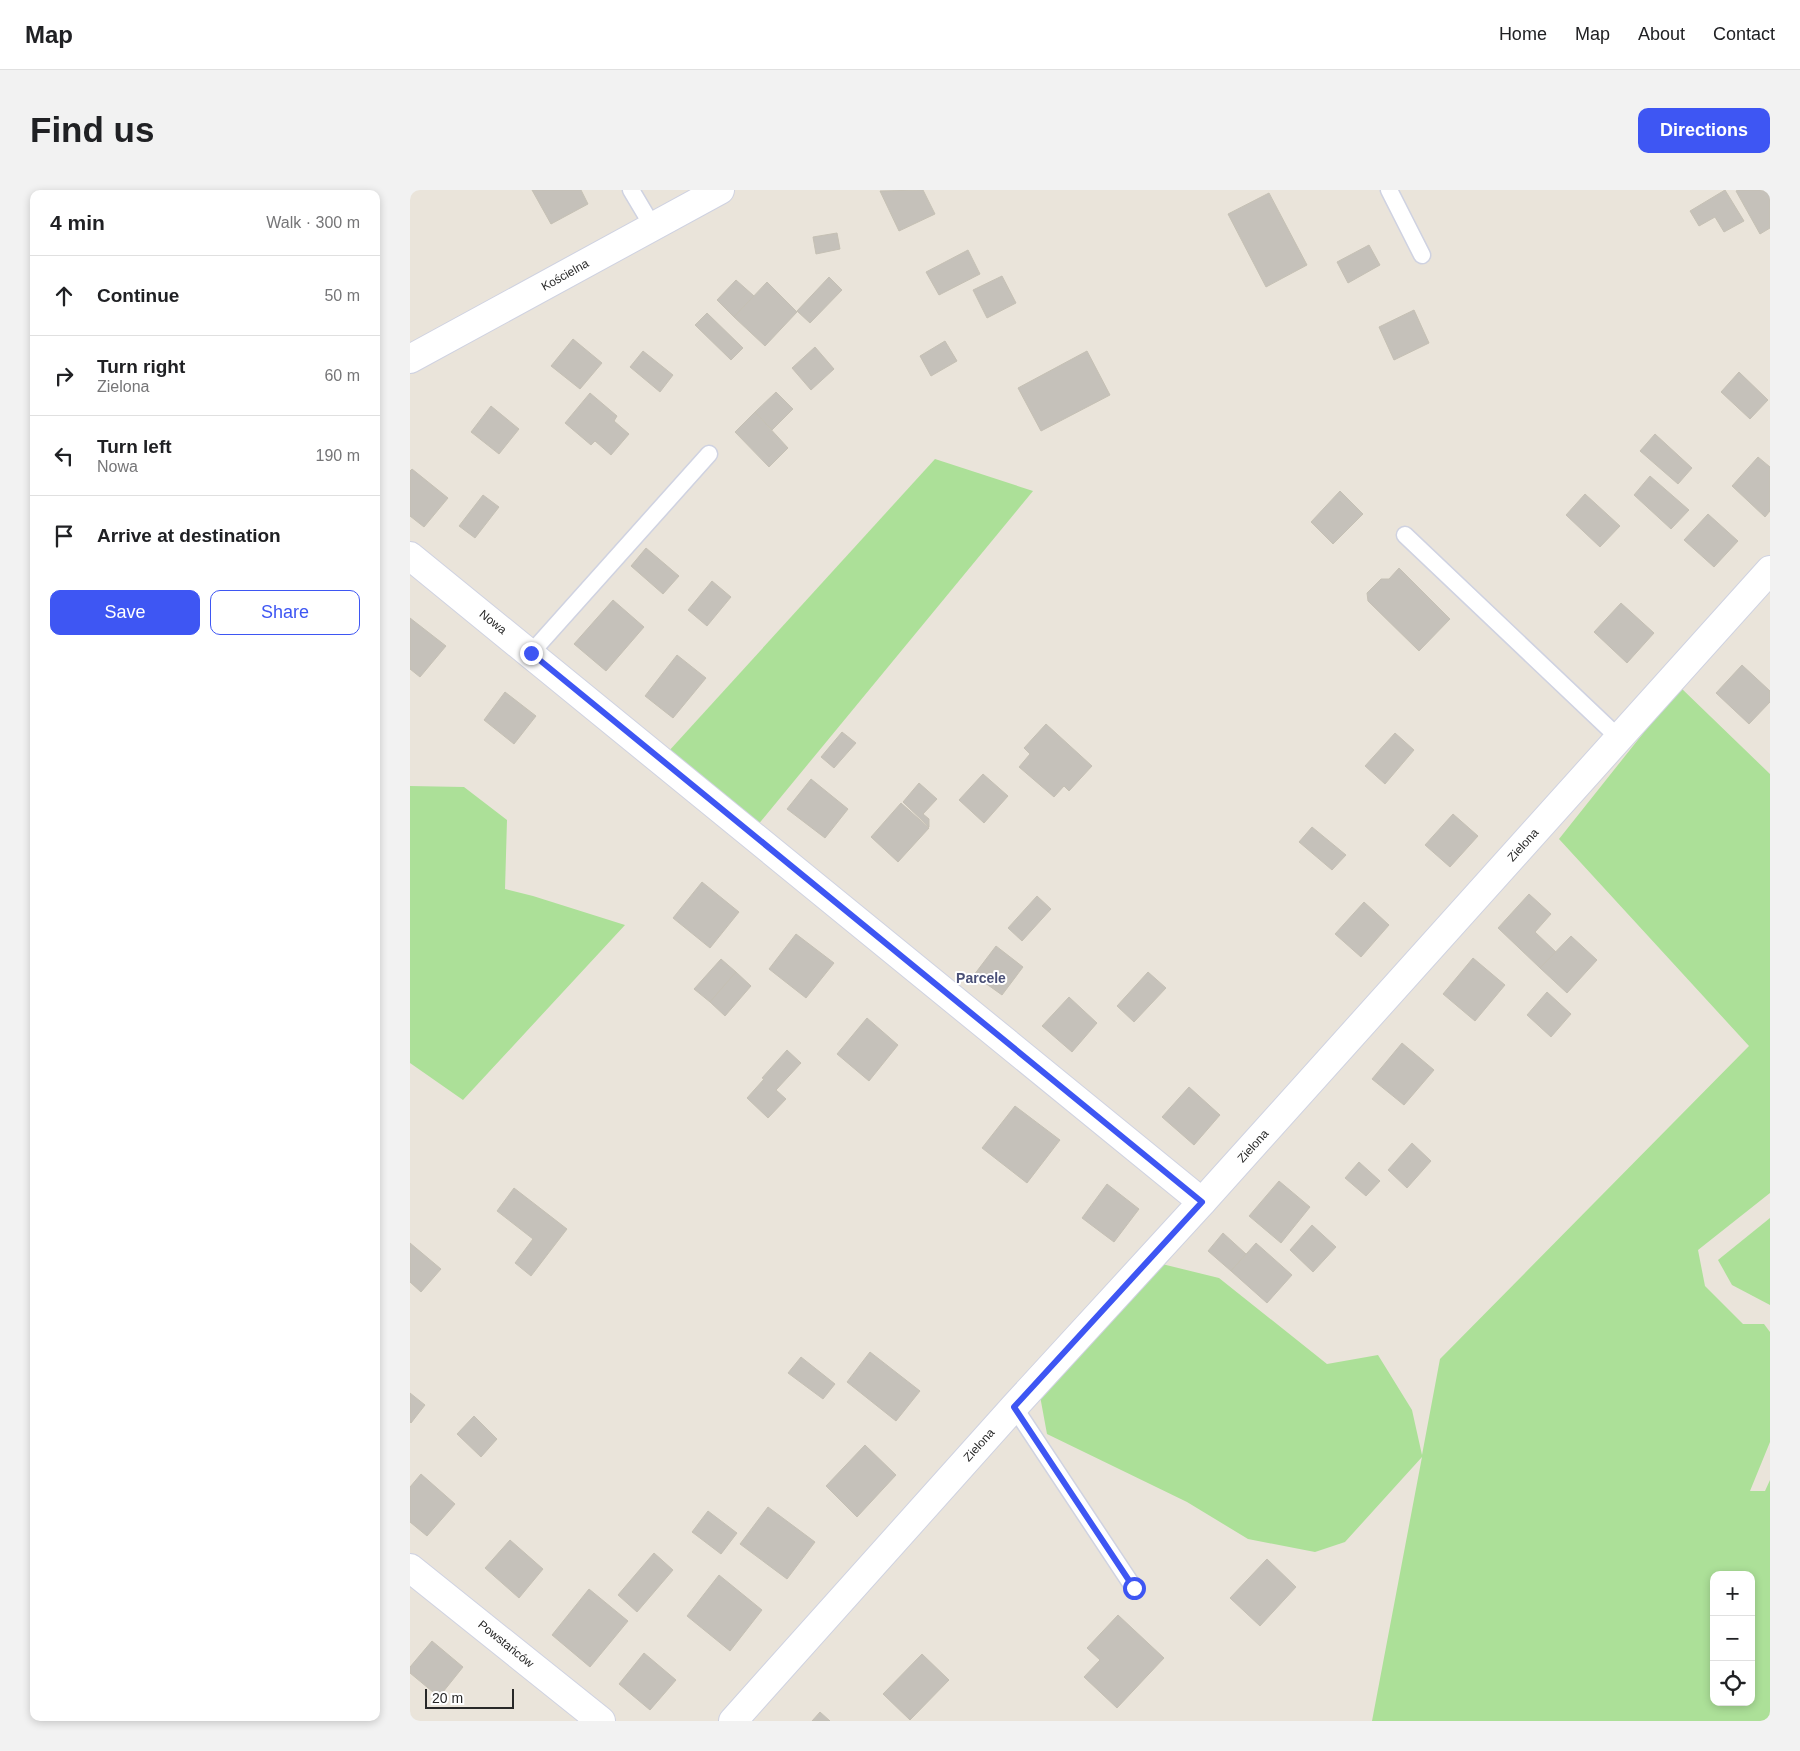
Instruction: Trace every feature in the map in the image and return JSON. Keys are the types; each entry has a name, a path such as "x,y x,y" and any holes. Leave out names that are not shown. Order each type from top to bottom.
{"street":[{"name":"Kościelna","path":"410,359 720,190"},
{"name":"Nowa","path":"410,556 1202,1202"},
{"name":"Zielona","path":"733,1721 1014,1407 1202,1202 1620,739 1770,570"},
{"name":"Powstańców","path":"410,1568 601,1721"}],"lane":[{"path":"631,190 653,227"},
{"path":"1389,190 1422,255"},
{"path":"531,653 709,454"},
{"path":"1404,535 1620,739"},
{"path":"1014,1407 1134,1588"}],"green space":[{"path":"935,459 1033,491 757,826 668,752"},
{"path":"1680,687 1770,774 1770,1193 1698,1250 1705,1286 1743,1324 1764,1324 1770,1332 1770,1442 1750,1491 1765,1491 1770,1480 1770,1721 1372,1721 1422,1457 1345,1542 1315,1552 1248,1539 1187,1502 1047,1434 1040,1396 1162,1264 1219,1278 1327,1364 1378,1355 1412,1410 1422,1455 1440,1359 1749,1046 1559,839"},
{"path":"410,786 464,787 507,820 505,889 625,925 463,1100 410,1063"},
{"path":"1770,1218 1770,1305 1732,1285 1718,1260"}],"building":[{"path":"532,190 581,190 588,204 551,224"},
{"path":"923,190 935,214 899,231 880,191"},
{"path":"1725,190 1744,221 1724,232 1715,217 1699,226 1690,211"},
{"path":"1770,190 1770,228 1760,234 1736,191"},
{"path":"1269,193 1307,265 1266,287 1228,214"},
{"path":"837,233 840,249 816,254 813,237"},
{"path":"1369,245 1380,265 1348,283 1337,262"},
{"path":"968,250 980,274 939,295 926,272"},
{"path":"1002,276 1016,303 987,318 973,290"},
{"path":"829,277 842,290 810,323 797,311"},
{"path":"736,280 754,296 734,317 717,300"},
{"path":"767,282 797,312 765,346 734,317"},
{"path":"1414,310 1429,343 1394,360 1379,327"},
{"path":"707,313 743,348 731,360 695,325"},
{"path":"573,339 602,363 580,389 551,366"},
{"path":"945,341 957,361 931,376 920,356"},
{"path":"815,347 834,369 811,390 792,368"},
{"path":"643,351 673,375 660,392 630,367"},
{"path":"1087,351 1110,395 1041,431 1018,388"},
{"path":"1739,372 1768,400 1750,419 1721,392"},
{"path":"776,392 793,409 772,430 755,412"},
{"path":"590,393 617,416 614,421 629,434 611,455 595,441 591,445 565,423"},
{"path":"491,406 519,429 499,454 471,432"},
{"path":"755,412 788,448 769,467 735,432"},
{"path":"1655,434 1692,468 1678,484 1640,451"},
{"path":"1758,457 1770,467 1770,511 1765,517 1732,486"},
{"path":"412,469 448,498 424,527 410,516 410,471"},
{"path":"1650,476 1689,510 1671,529 1634,495"},
{"path":"1340,491 1363,514 1333,544 1311,522"},
{"path":"1585,494 1620,526 1600,547 1566,515"},
{"path":"483,495 499,507 475,538 459,526"},
{"path":"1708,514 1738,541 1714,567 1684,540"},
{"path":"646,548 679,576 663,594 631,566"},
{"path":"1399,568 1450,619 1419,651 1368,601 1367,593 1381,579 1389,579"},
{"path":"712,581 731,597 707,626 688,610"},
{"path":"613,600 644,627 606,671 574,644"},
{"path":"1621,603 1654,633 1627,663 1594,632"},
{"path":"410,618 446,646 420,677 410,669"},
{"path":"677,655 706,678 673,718 645,696"},
{"path":"1742,665 1770,691 1770,702 1749,724 1716,693"},
{"path":"505,692 536,716 514,744 484,720"},
{"path":"1046,724 1092,766 1069,791 1064,786 1054,797 1019,767 1030,754 1024,748"},
{"path":"842,732 856,743 834,768 821,757"},
{"path":"1395,733 1414,750 1385,784 1365,766"},
{"path":"983,774 1008,796 984,823 959,800"},
{"path":"811,779 848,809 825,838 787,809"},
{"path":"919,783 937,799 923,814 929,819 929,827 903,802"},
{"path":"901,803 929,828 898,862 871,837"},
{"path":"1453,814 1478,836 1450,867 1425,845"},
{"path":"1312,827 1346,855 1332,870 1299,842"},
{"path":"702,882 739,912 710,948 673,918"},
{"path":"1529,894 1551,914 1535,932 1556,952 1540,968 1498,928"},
{"path":"1037,896 1051,909 1022,941 1008,928"},
{"path":"1364,902 1389,925 1361,957 1335,934"},
{"path":"796,934 834,963 806,998 769,969"},
{"path":"1571,936 1597,960 1567,993 1540,968"},
{"path":"996,946 1023,967 1002,995 974,975"},
{"path":"1473,958 1505,985 1475,1021 1443,994"},
{"path":"721,959 736,972 710,1002 694,989"},
{"path":"736,972 751,986 725,1016 710,1002"},
{"path":"1148,972 1166,988 1134,1022 1117,1006"},
{"path":"1547,992 1571,1014 1551,1037 1527,1015"},
{"path":"1069,997 1097,1023 1072,1052 1042,1026"},
{"path":"867,1018 898,1045 869,1081 837,1054"},
{"path":"1402,1043 1434,1070 1404,1105 1372,1079"},
{"path":"787,1050 801,1063 776,1090 786,1099 768,1118 747,1098"},
{"path":"1189,1087 1220,1115 1194,1145 1162,1117"},
{"path":"1015,1106 1060,1140 1027,1183 982,1148"},
{"path":"1412,1143 1431,1161 1407,1188 1388,1170"},
{"path":"1359,1162 1380,1181 1366,1196 1345,1178"},
{"path":"1279,1181 1310,1207 1281,1243 1249,1216"},
{"path":"1107,1184 1139,1209 1114,1242 1082,1218"},
{"path":"514,1188 567,1229 531,1276 515,1263 533,1239 497,1211"},
{"path":"1312,1225 1336,1247 1313,1272 1290,1250"},
{"path":"1223,1233 1246,1254 1231,1271 1208,1251"},
{"path":"410,1243 441,1269 421,1292 410,1282"},
{"path":"1256,1243 1292,1275 1267,1303 1231,1271"},
{"path":"870,1352 920,1391 896,1421 847,1382"},
{"path":"801,1357 835,1384 823,1399 788,1373"},
{"path":"410,1393 425,1405 411,1423 410,1422"},
{"path":"474,1416 497,1439 481,1457 457,1434"},
{"path":"865,1445 896,1475 857,1517 826,1486"},
{"path":"421,1474 455,1504 427,1536 410,1522 410,1487"},
{"path":"768,1507 815,1542 787,1579 740,1544"},
{"path":"708,1511 737,1533 721,1554 692,1532"},
{"path":"510,1540 543,1569 519,1598 485,1568"},
{"path":"654,1553 673,1570 637,1612 618,1595"},
{"path":"1267,1559 1296,1587 1260,1626 1230,1598"},
{"path":"719,1575 762,1610 730,1651 687,1616"},
{"path":"589,1589 628,1621 590,1667 552,1635"},
{"path":"1118,1615 1164,1658 1117,1708 1084,1677 1100,1660 1087,1648"},
{"path":"432,1641 463,1667 439,1697 410,1673 410,1667"},
{"path":"644,1653 676,1680 650,1710 619,1684"},
{"path":"922,1654 949,1680 910,1720 883,1694"},
{"path":"820,1712 830,1721 812,1721"}],"district":[{"name":"Parcele","path":"981,978"}],"route":[{"path":"531,653 1202,1202 1014,1407 1134,1588"}]}
